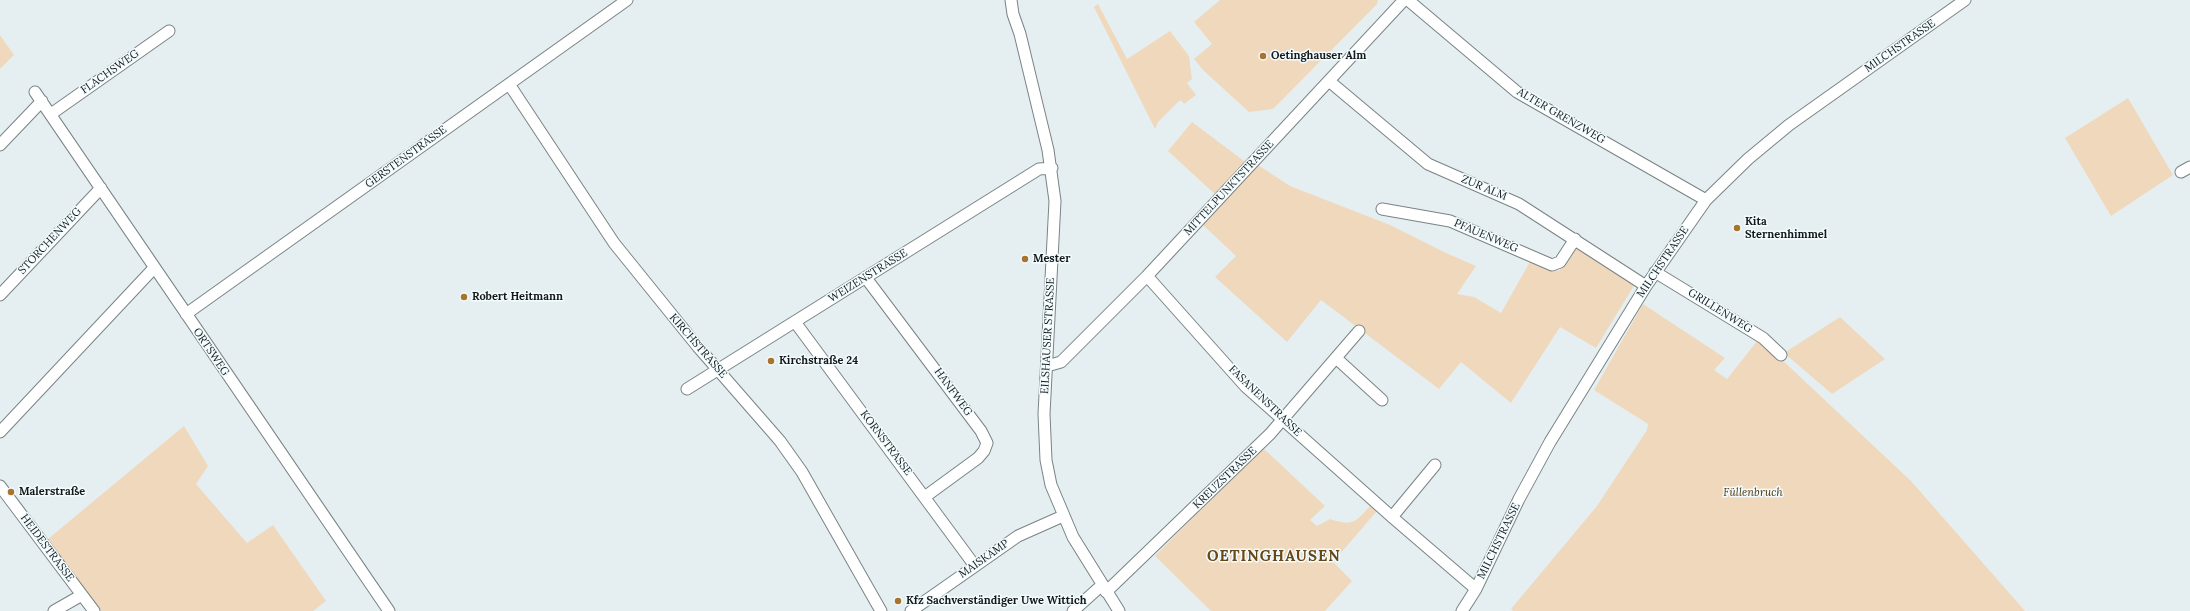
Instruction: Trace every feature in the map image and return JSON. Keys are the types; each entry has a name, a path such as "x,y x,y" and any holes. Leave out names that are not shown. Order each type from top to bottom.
{"street":[{"name":"GERSTENSTRASSE","path":"186,314 627,0"},
{"name":"EILSHAUSER STRASSE","path":"1011,0 1052,168 1055,201 1044,422 1046,460 1051,485 1072,537 1119,611"},
{"name":"MITTELPUNKTSTRASSE","path":"1047,366 1060,362 1147,276 1404,0"},
{"name":"ALTER GRENZWEG","path":"1408,0 1517,92 1706,200"},
{"name":"MILCHSTRASSE","path":"1462,611 1476,589 1519,499 1550,442 1646,286 1706,200 1748,160 1789,126 1964,0"},
{"name":"FLACHSWEG","path":"51,114 169,31"},
{"name":"ZUR ALM","path":"1329,81 1428,164 1519,204 1646,286"},
{"name":"KIRCHSTRASSE","path":"508,84 614,243 652,292 780,441 802,472 881,611"},
{"name":"ORTSWEG","path":"35,92 389,611"},
{"path":"0,145 42,101"},
{"name":"WEIZENSTRASSE","path":"687,389 1039,169 1052,168"},
{"name":"STORCHENWEG","path":"0,295 101,188"},
{"name":"PFAUENWEG","path":"1382,209 1450,221 1552,264 1560,262 1575,239"},
{"path":"0,432 154,268"},
{"name":"GRILLENWEG","path":"1656,272 1763,338 1781,355"},
{"name":"FASANENSTRASSE","path":"1147,276 1246,387 1392,517 1476,589"},
{"name":"HANFWEG","path":"866,278 977,424 987,443 984,452 978,458 926,496"},
{"name":"KORNSTRASSE","path":"795,322 926,496 975,566"},
{"name":"KREUZSTRASSE","path":"1073,611 1104,588 1283,420 1359,331"},
{"path":"1336,358 1382,400"},
{"path":"1392,517 1435,465"},
{"name":"HEIDESTRASSE","path":"0,486 94,611"},
{"name":"MAISKAMP","path":"911,611 1018,536 1063,516"},
{"path":"54,611 82,595"}],"green space":[{"path":"1220,0 1378,0 1377,4 1273,109 1249,112 1204,71 1194,59 1212,44 1194,22"},
{"path":"1098,4 1127,59 1170,31 1189,56 1192,79 1187,83 1196,95 1184,104 1181,100 1178,102 1158,122 1155,129 1094,7"},
{"path":"0,35 14,55 0,69"},
{"path":"2128,98 2173,175 2111,216 2065,138"},
{"path":"1192,122 1248,164 1218,197 1168,151"},
{"path":"1258,165 1290,186 1390,225 1476,266 1457,294 1474,297 1501,313 1531,260 1559,271 1576,246 1635,284 1596,348 1560,327 1511,403 1461,362 1439,389 1321,300 1287,342 1215,277 1236,256 1203,225"},
{"name":"Füllenbruch","path":"1643,304 1725,358 1714,370 1727,379 1758,340 1763,342 1911,481 2025,611 1513,611 1511,609 1597,506 1647,430 1648,424 1594,390"},
{"path":"1840,317 1885,359 1832,394 1784,353"},
{"path":"184,426 208,466 196,484 247,543 273,525 326,601 313,611 101,611 48,539"},
{"path":"1262,447 1325,506 1310,520 1317,526 1330,519 1349,523 1357,519 1371,505 1377,511 1333,562 1352,581 1325,611 1211,611 1155,556"}],"place":[{"name":"Oetinghauser Alm","path":"1263,56"},
{"name":"Kita Sternenhimmel","path":"1737,228"},
{"name":"Mester","path":"1025,259"},
{"name":"Robert Heitmann","path":"464,297"},
{"name":"Kirchstraße 24","path":"771,361"},
{"name":"Malerstraße","path":"11,492"},
{"name":"Kfz Sachverständiger Uwe Wittich","path":"898,601"}],"district":[{"name":"OETINGHAUSEN","path":"1274,557"}]}
